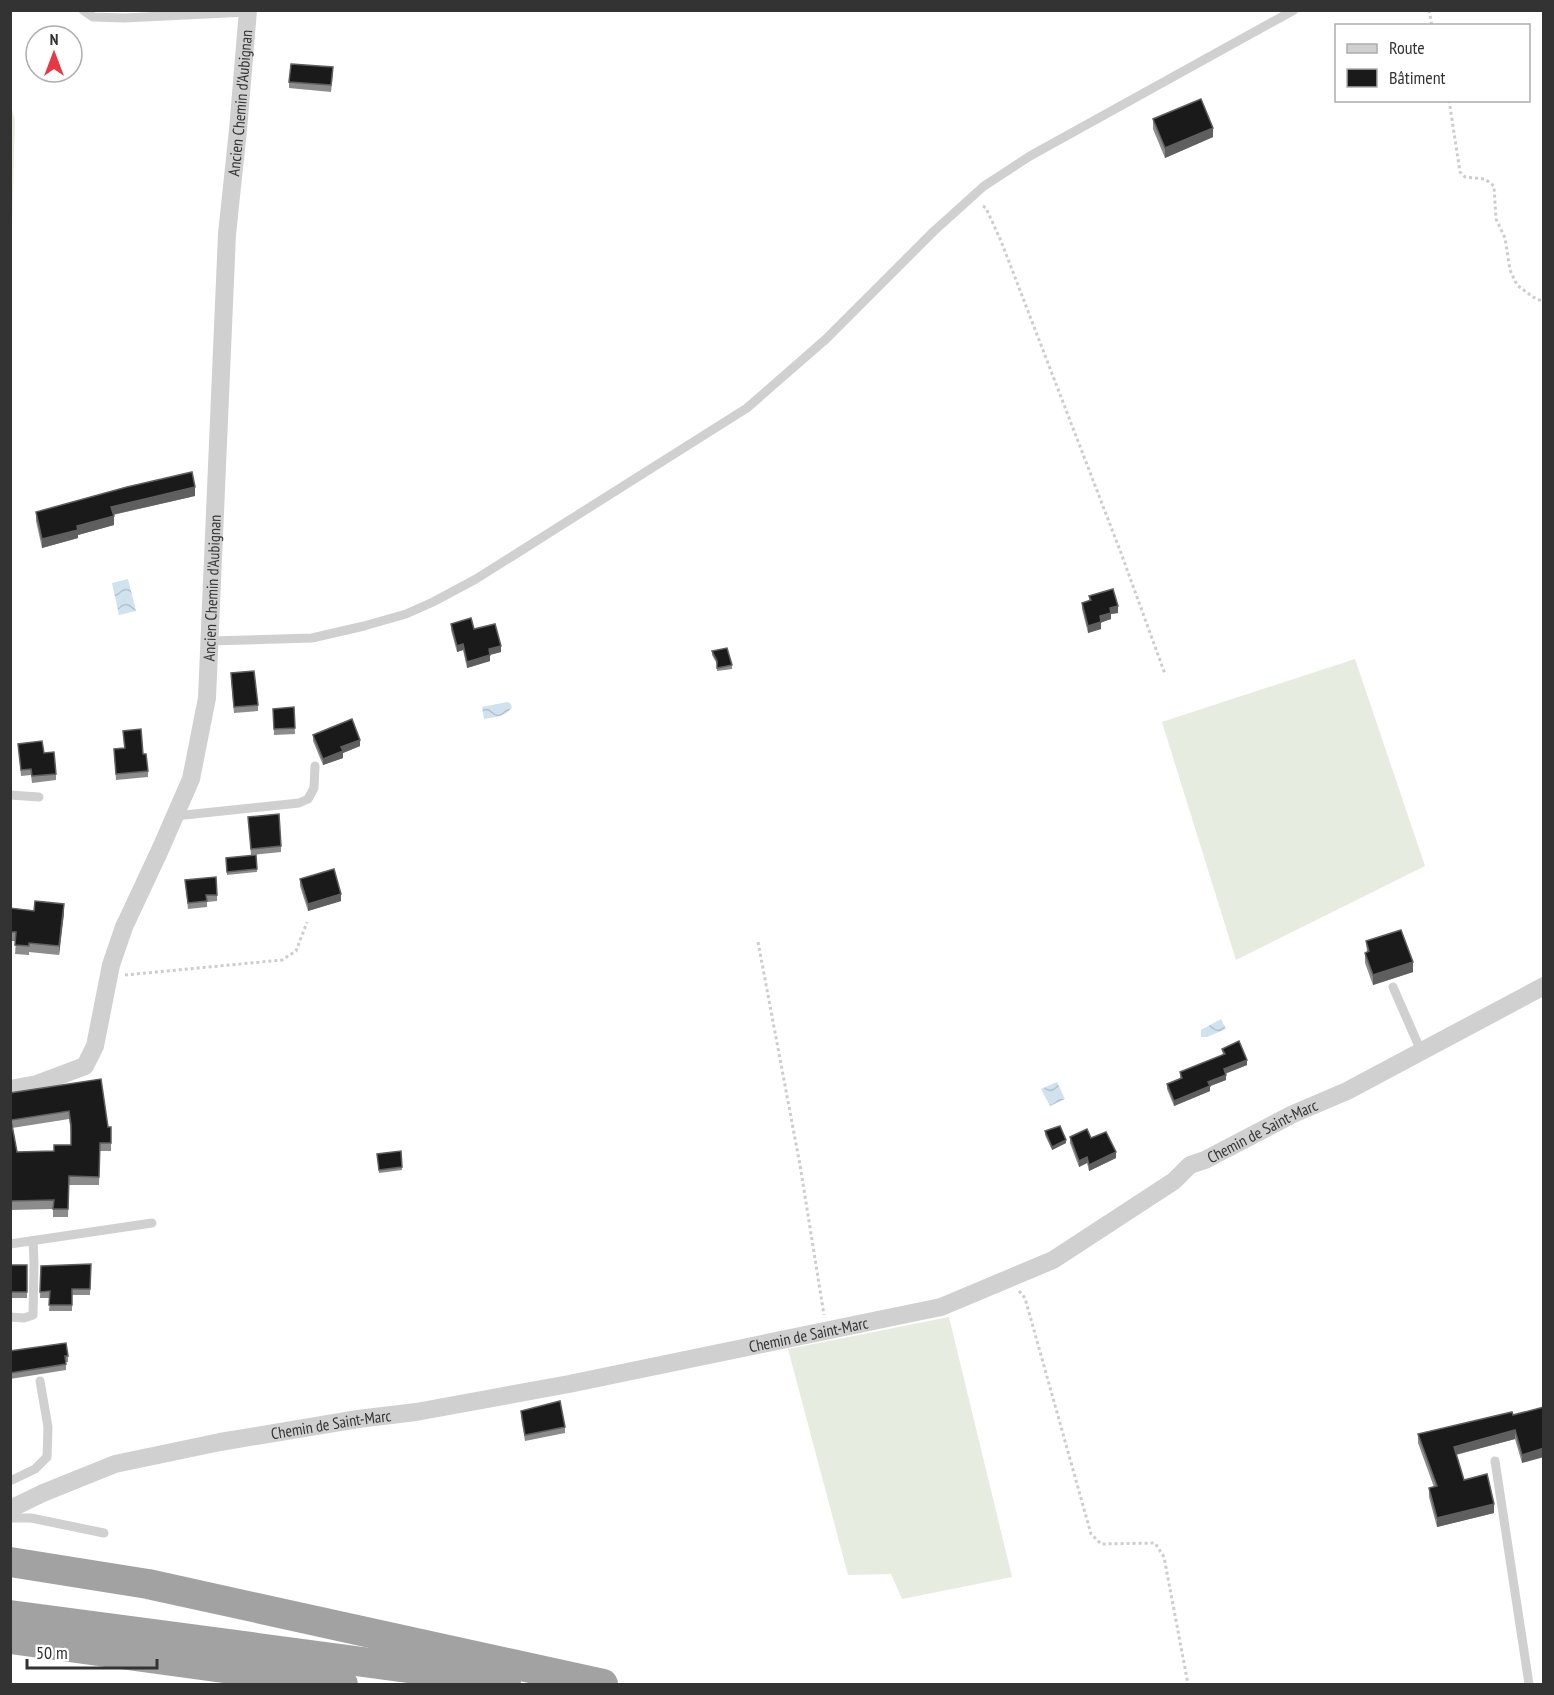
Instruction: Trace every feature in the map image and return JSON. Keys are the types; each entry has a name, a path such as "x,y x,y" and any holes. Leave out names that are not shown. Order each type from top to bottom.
{"highway":[{"path":"10,1562 148,1584 603,1684"},
{"path":"10,1615 532,1684"},
{"path":"10,1639 343,1684"}],"street":[{"name":"Ancien Chemin d'Aubignan","path":"10,1089 37,1084 85,1066 97,1039 111,964 124,927 175,816 194,767 207,698 227,234 247,11"},
{"name":"Chemin de Saint-Marc","path":"10,1509 43,1493 116,1464 232,1440 358,1419 416,1412 569,1384 941,1307 1053,1260 1174,1181 1190,1165 1205,1160 1293,1114 1347,1090 1544,986"}],"lane":[{"path":"83,10 93,17 124,18 247,11"},
{"path":"209,641 312,638 364,626 406,614 476,579 747,408 825,339 934,231 984,186 1030,156 1294,10"},
{"path":"175,816 299,804 308,799 314,788 315,766"},
{"path":"10,795 39,796"},
{"path":"1394,987 1421,1051"},
{"path":"10,1244 152,1223"},
{"path":"10,1317 33,1315 33,1241"},
{"path":"10,1481 35,1469 46,1457 48,1427 40,1381"},
{"path":"1495,1461 1528,1684"},
{"path":"10,1518 31,1518 104,1533"}],"path":[{"path":"1449,102 1460,172 1465,177 1485,179 1494,186 1496,219 1505,238 1510,270 1517,285 1544,302"},
{"path":"972,196 986,208 1000,241 1117,542 1165,674"},
{"path":"108,978 282,960 296,951 307,922"},
{"path":"758,942 800,1165 826,1331"},
{"path":"1009,1278 1025,1298 1090,1534 1101,1544 1155,1543 1164,1557 1188,1684"}],"shaded area":[{"path":"10,103 15,120 12,228 11,228"},
{"path":"1355,659 1425,866 1236,960 1162,722"},
{"path":"949,1317 1012,1577 902,1599 891,1574 848,1575 788,1349"}],"water":[{"path":"128,579 136,611 119,615 112,583"},
{"path":"507,702 512,707 506,713 484,719 482,707"},
{"path":"1221,1019 1226,1029 1207,1037 1201,1037 1201,1030"},
{"path":"1057,1082 1065,1099 1050,1106 1041,1089"}],"building":[{"path":"291,64 333,67 331,85 289,82"},
{"path":"1201,99 1213,128 1165,148 1153,119"},
{"path":"192,472 195,487 111,507 114,516 77,526 78,530 42,539 36,512"},
{"path":"1113,589 1118,606 1110,608 1111,613 1100,616 1101,622 1088,626 1082,603 1091,600 1089,596"},
{"path":"471,618 474,629 495,624 501,646 489,649 490,655 467,662 463,644 457,646 451,624"},
{"path":"727,648 732,665 717,668 717,661 712,651"},
{"path":"254,671 258,705 234,707 231,673"},
{"path":"294,707 295,728 274,729 273,709"},
{"path":"352,719 360,740 341,747 343,751 323,759 313,735"},
{"path":"141,729 143,754 146,754 148,771 116,774 114,749 125,748 123,731"},
{"path":"42,741 44,753 54,752 56,774 32,776 31,769 21,770 18,744"},
{"path":"279,814 281,846 251,849 248,817"},
{"path":"256,855 257,869 227,872 226,858"},
{"path":"334,869 341,894 308,904 300,879"},
{"path":"216,877 217,895 206,895 207,901 188,903 185,880"},
{"path":"35,901 64,904 59,946 29,943 29,946 15,945 16,932 10,932 10,908 34,911"},
{"path":"1401,930 1413,962 1373,975 1365,953 1369,951 1366,941"},
{"path":"1239,1041 1247,1060 1224,1069 1226,1075 1208,1082 1210,1086 1174,1101 1167,1084 1182,1078 1180,1072 1225,1054 1222,1049"},
{"path":"101,1079 108,1127 111,1127 111,1143 100,1143 99,1177 69,1176 68,1209 53,1209 54,1200 10,1201 10,1093","holes":["69,1111 71,1145 54,1145 54,1151 17,1152 11,1120"]},
{"path":"1060,1126 1066,1140 1052,1147 1045,1131"},
{"path":"1087,1129 1091,1138 1106,1132 1116,1152 1089,1165 1087,1157 1079,1161 1070,1137"},
{"path":"401,1151 402,1167 379,1170 377,1154"},
{"path":"91,1264 90,1289 72,1289 72,1305 49,1305 50,1291 40,1292 41,1266"},
{"path":"10,1265 27,1265 27,1292 10,1292"},
{"path":"66,1343 68,1356 65,1356 66,1364 10,1373 10,1351"},
{"path":"560,1401 565,1427 525,1435 521,1411"},
{"path":"1544,1407 1544,1448 1522,1455 1515,1430 1454,1447 1464,1480 1487,1474 1494,1504 1437,1518 1429,1488 1437,1486 1418,1434 1512,1412 1513,1415"}]}
